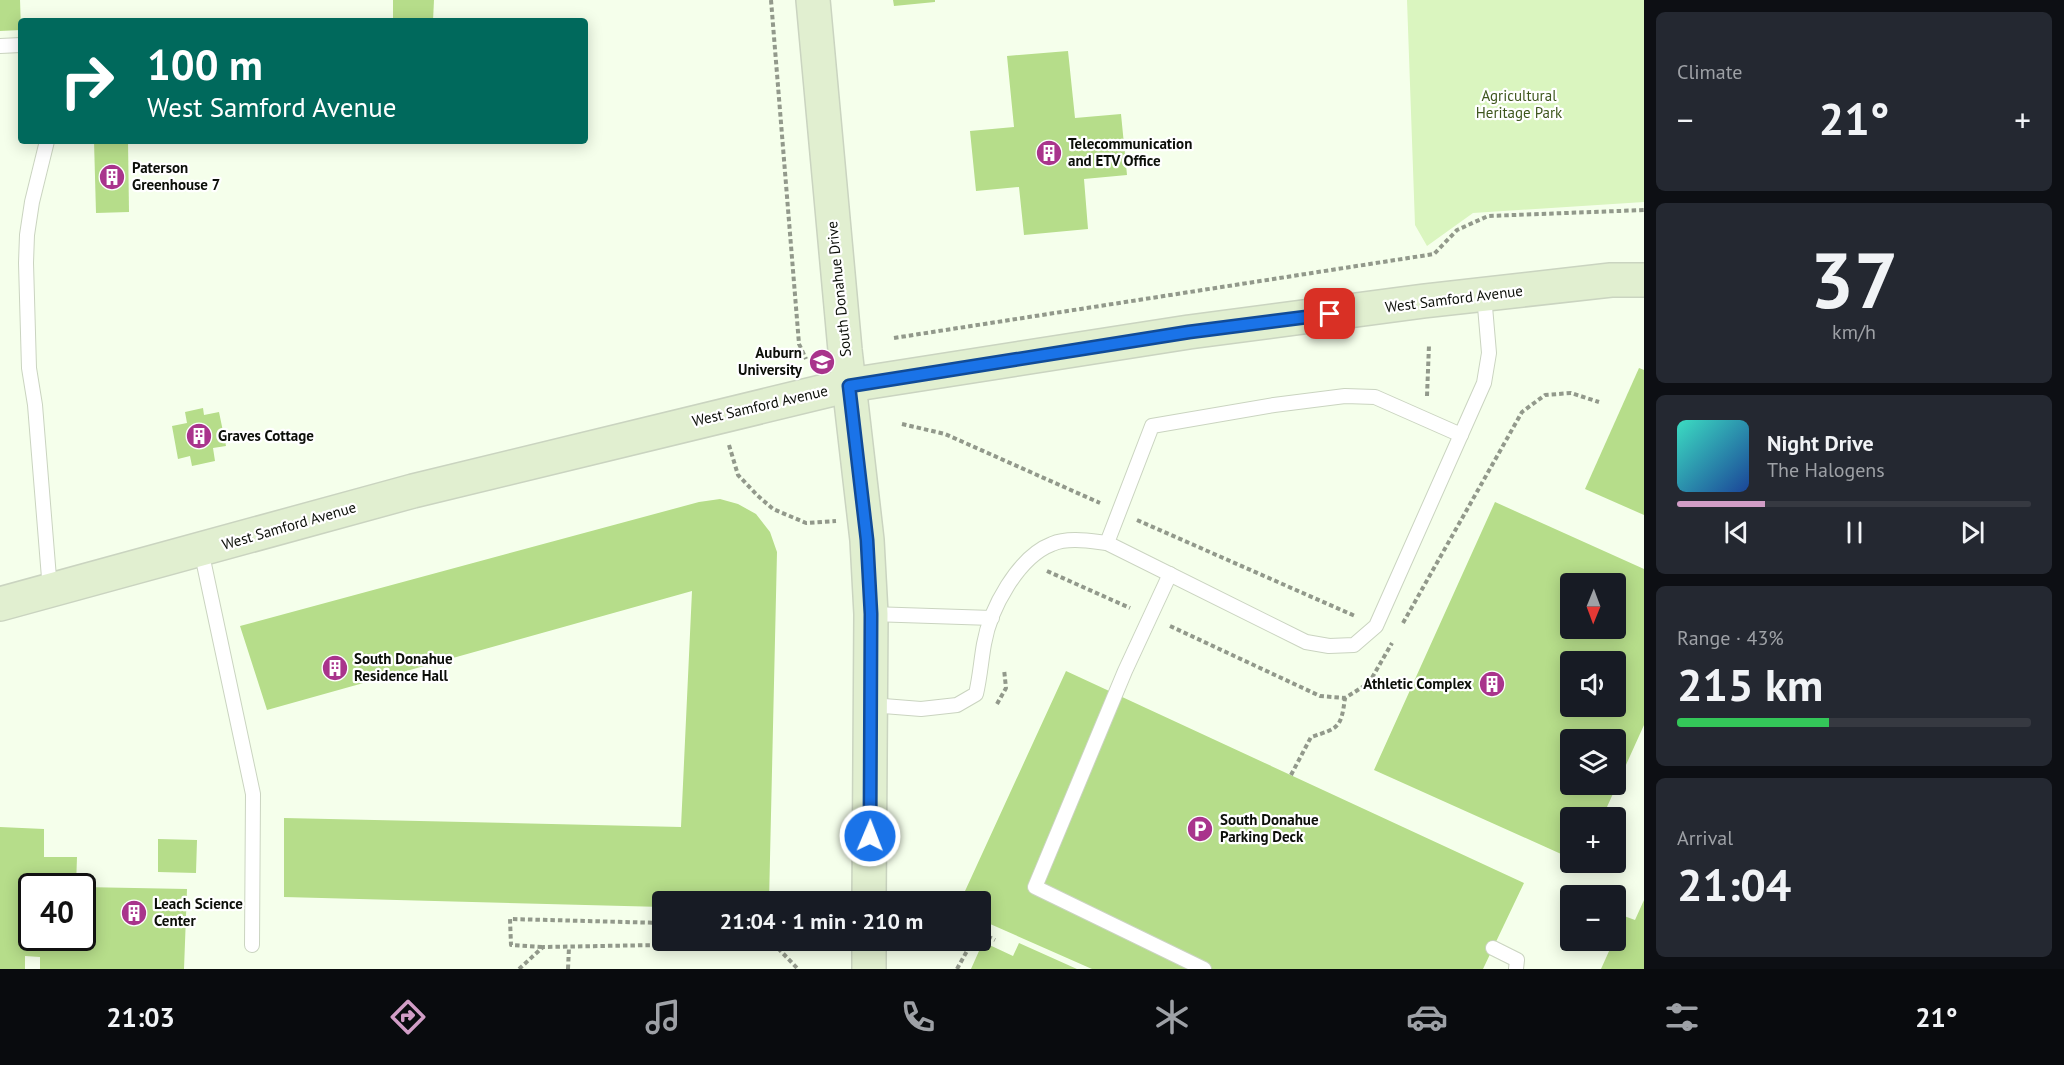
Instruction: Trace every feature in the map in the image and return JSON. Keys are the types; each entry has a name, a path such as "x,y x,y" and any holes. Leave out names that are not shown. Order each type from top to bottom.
{"street":[{"name":"South Donahue Drive","path":"813,0 826,162 867,540 871,614 869,891"},
{"name":"West Samford Avenue","path":"0,603 412,491 849,386 1189,332 1611,280 1644,280"},
{"path":"869,951 869,969"}],"lane":[{"path":"0,46 18,45"},
{"path":"46,144 32,202 26,262 29,368 35,405 50,591"},
{"path":"871,705 921,709 957,705 976,694 981,675 984,643 998,603 1016,573 1035,552 1054,543 1083,540 1107,543 1306,642 1329,646 1354,645 1376,626 1484,383 1490,354 1484,295"},
{"path":"1107,543 1152,426 1274,405 1345,396 1375,397 1461,435"},
{"path":"201,550 253,794 252,945"},
{"path":"1170,574 1125,671 1035,887 1204,969"},
{"path":"871,614 992,618"},
{"path":"1493,948 1517,960 1516,969"}],"path":[{"path":"771,0 799,344 806,358"},
{"path":"894,338 1434,254 1457,230 1488,216 1644,210"},
{"path":"1422,417 1428,394 1429,345"},
{"path":"902,424 945,434 1376,626"},
{"path":"728,442 738,475 773,509 806,523 837,521"},
{"path":"1291,775 1311,737 1335,729 1342,717 1345,698"},
{"path":"652,923 510,919 511,945 569,947 652,944"},
{"path":"991,938 995,940"},
{"path":"519,969 543,947"},
{"path":"568,969 569,947"},
{"path":"781,951 798,969"},
{"path":"957,969 967,951"}],"green space":[{"name":"Agricultural Heritage Park","path":"1407,0 1644,0 1644,202 1473,213 1427,246 1415,225"}],"building":[{"path":"0,0 20,0 18,30 0,31"},
{"path":"393,0 434,0 433,18 393,18"},
{"path":"893,0 935,0 935,2 894,6"},
{"name":"Telecommunication and ETV Office","path":"1068,51 1075,118 1121,114 1127,175 1084,179 1088,229 1024,235 1019,187 976,191 970,131 1014,127 1007,56"},
{"name":"Paterson Greenhouse 7","path":"94,144 128,144 129,212 96,213"},
{"path":"1639,368 1644,370 1644,515 1585,489"},
{"name":"Graves Cottage","path":"203,408 204,415 219,412 226,446 213,448 215,461 192,466 190,456 178,459 172,426 187,423 185,412"},
{"name":"South Donahue Residence Hall","path":"720,499 738,504 756,514 770,532 777,552 769,891 652,891 652,907 284,897 284,818 681,827 692,591 267,710 240,626 699,502"},
{"name":"Athletic Complex","path":"1495,502 1644,569 1644,725 1626,765 1626,729 1560,729 1560,795 1612,795 1607,807 1560,807 1560,854 1374,770"},
{"name":"South Donahue Parking Deck","path":"1066,671 1524,883 1483,969 1092,969 991,924 991,891 965,891"},
{"name":"Leach Science Center","path":"0,827 44,829 44,857 77,857 76,873 18,873 18,951 96,951 96,887 187,889 184,969 40,969 40,957 25,956 25,969 0,969"},
{"path":"158,839 197,840 196,873 158,872"},
{"path":"1644,900 1644,969 1601,969 1609,951 1626,951 1626,917 1635,920"},
{"path":"1019,943 1077,969 971,969 979,951 991,951 991,946 1013,956"}],"place":[{"name":"Telecommunication and ETV Office","path":"1049,153"},
{"name":"Paterson Greenhouse 7","path":"112,177"},
{"name":"Auburn University","path":"822,362"},
{"name":"Graves Cottage","path":"199,436"},
{"name":"South Donahue Residence Hall","path":"335,668"},
{"name":"Athletic Complex","path":"1492,684"},
{"name":"South Donahue Parking Deck","path":"1200,829"},
{"name":"Leach Science Center","path":"134,913"}],"route":[{"path":"870,836 871,614 867,540 849,386 1189,332 1330,314"}]}
